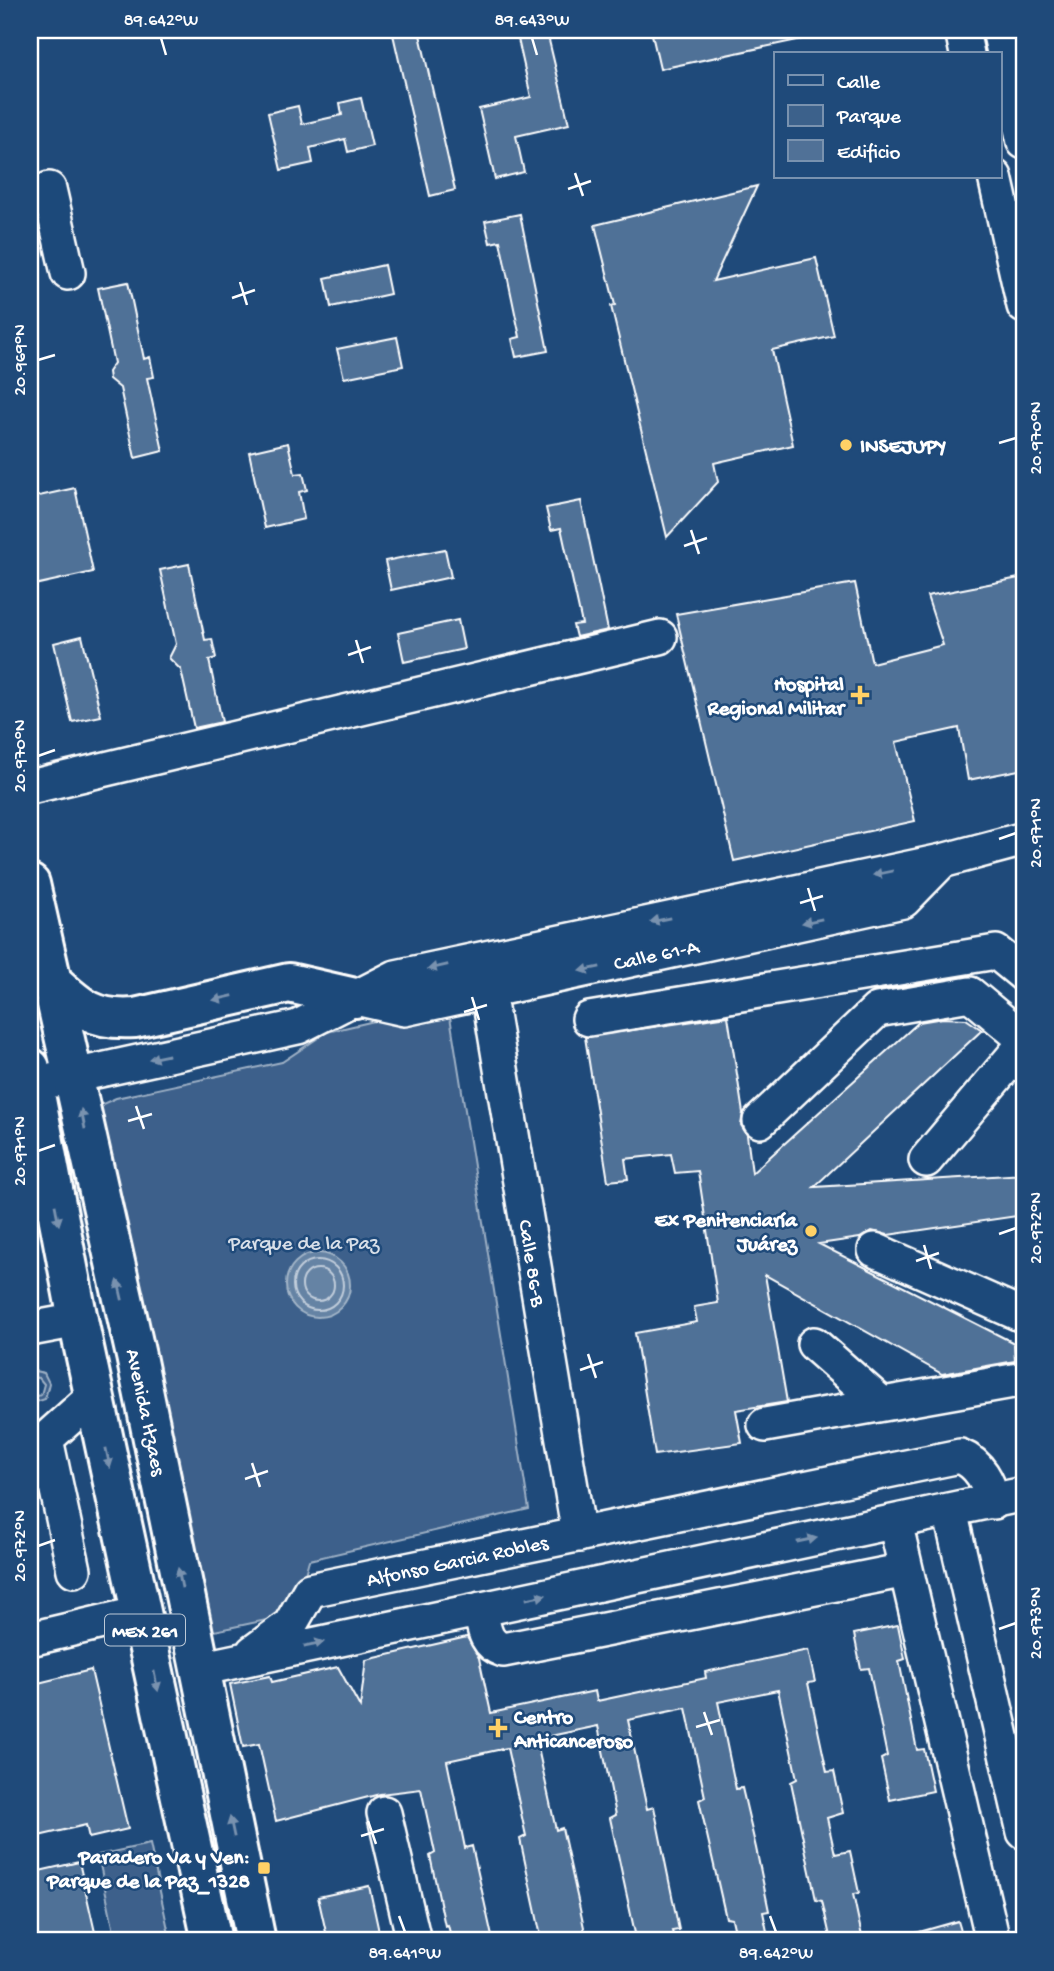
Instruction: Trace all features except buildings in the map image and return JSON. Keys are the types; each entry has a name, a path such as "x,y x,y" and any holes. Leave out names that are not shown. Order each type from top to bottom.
{"main road":[{"name":"Avenida Itzaes","path":"30,884 135,1356 257,1941"},
{"path":"51,981 92,1015 116,1020 289,983 355,998"},
{"name":"MEX 261","path":"31,1077 78,1320 212,1941"},
{"path":"78,1320 104,1323 135,1356"}],"street":[{"path":"962,30 967,52"},
{"path":"981,30 986,52"},
{"path":"999,30 1024,142"},
{"path":"1002,123 1024,226"},
{"path":"995,178 1024,306"},
{"path":"49,188 68,272"},
{"path":"30,787 660,637"},
{"name":"Calle 61-A","path":"31,1077 74,1075 298,1027 396,976 942,861 1023,841"},
{"name":"Calle 61-A","path":"355,998 404,1009 903,901 942,861"},
{"path":"589,1019 996,952 1024,975"},
{"name":"Calle 86-B","path":"488,991 579,1535"},
{"path":"760,1121 877,1010 970,995 1024,1039"},
{"path":"926,1160 1024,1044"},
{"path":"875,1250 1024,1316"},
{"path":"30,1329 78,1320"},
{"path":"814,1344 883,1404"},
{"path":"765,1425 1024,1379"},
{"path":"74,1570 46,1439 94,1396"},
{"name":"Alfonso Garcia Robles","path":"243,1659 290,1625 310,1590 960,1456 1009,1498"},
{"name":"Alfonso Garcia Robles","path":"199,1669 1009,1498"},
{"path":"677,1567 679,1533 685,1521 700,1509"},
{"path":"950,1511 1024,1832"},
{"path":"895,1522 993,1941"},
{"path":"754,1551 764,1600"},
{"path":"480,1609 487,1640 492,1647 503,1650 906,1570"},
{"path":"30,1639 141,1613"},
{"path":"384,1813 414,1941"}],"green space":[{"name":"Parque de la Paz","path":"448,1004 529,1509 309,1560 297,1602 276,1618 205,1633 98,1106 116,1098 282,1062 327,1032"},
{"path":"30,1370 44,1373 49,1383 45,1399 30,1404 30,1398 41,1395 44,1384 39,1378 30,1377"},
{"path":"150,1844 169,1934 137,1941 116,1941 98,1855"}],"water":[{"path":"312,1253 324,1253 341,1262 348,1273 348,1297 341,1308 324,1317 312,1317 300,1312 291,1303 286,1291 286,1279 291,1267 300,1258"}],"place":[{"name":"INSEJUPY","path":"846,445"},
{"name":"Hospital Regional Militar","path":"860,695"},
{"name":"Ex Penitenciaría Juárez","path":"811,1231"},
{"name":"Centro Anticanceroso","path":"498,1728"},
{"name":"Paradero Va y Ven: Parque de la Paz_1328","path":"264,1868"}]}
